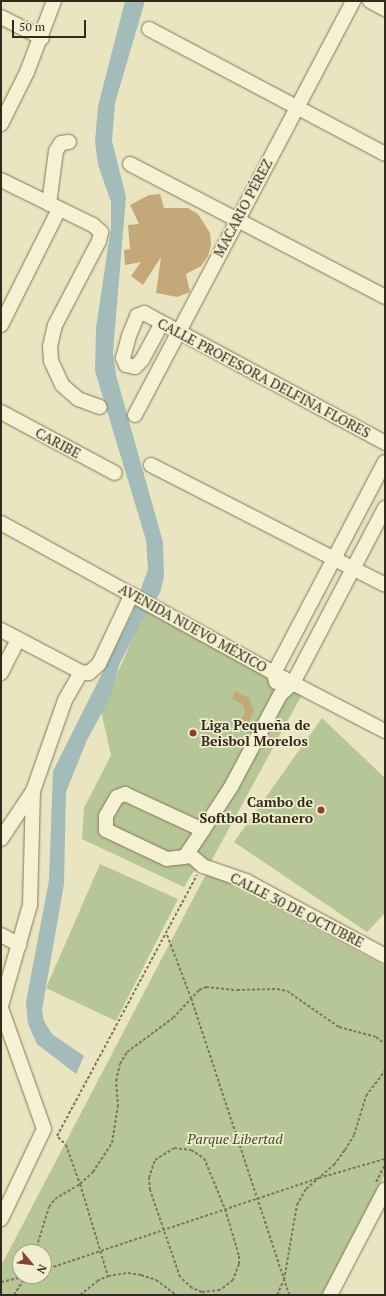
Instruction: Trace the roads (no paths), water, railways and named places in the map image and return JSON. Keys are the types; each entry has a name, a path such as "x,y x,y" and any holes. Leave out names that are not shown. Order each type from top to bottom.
{"street":[{"path":"2,122 42,38 54,1"},
{"name":"MACARIO PÉREZ","path":"135,415 352,1"},
{"path":"370,1 385,9"},
{"path":"1,17 42,38"},
{"path":"149,29 385,154"},
{"path":"1,325 54,206 56,151 61,143 69,142"},
{"path":"130,164 385,297"},
{"path":"1,180 93,225 101,232 99,241 55,325 50,346 51,362 62,385 78,399 100,407"},
{"name":"CALLE PROFESORA DELFINA FLORES","path":"162,323 142,360 135,367 128,367 123,358 129,336 137,316 144,313 162,323 178,333 385,444"},
{"name":"CARIBE","path":"1,412 115,473"},
{"path":"280,695 274,674 385,462"},
{"path":"151,465 385,585"},
{"path":"203,830 130,794 120,794 117,797 106,816 105,826 110,833 160,856 174,860 182,859 188,853 203,830 231,787 280,695 293,683 385,508"},
{"name":"AVENIDA NUEVO MÉXICO","path":"1,523 155,606 274,674 385,731"},
{"path":"1,630 81,672 89,673 96,668 134,595"},
{"path":"1,673 18,639"},
{"path":"1,839 33,791 65,700 81,672"},
{"path":"1,1219 44,1129 1,1007 20,945 32,884 33,791"},
{"name":"CALLE 30 DE OCTUBRE","path":"188,853 203,866 246,881 385,956"},
{"path":"1,935 20,945"},
{"path":"330,1295 385,1190"}],"water":[{"path":"125,1 145,1 115,103 112,141 126,197 113,352 116,375 163,542 164,577 160,593 142,621 120,663 109,700 87,740 66,792 64,884 42,1010 44,1021 52,1034 84,1056 76,1074 37,1044 28,1024 26,1002 49,880 53,771 132,614 148,569 146,540 95,371 96,328 111,227 111,202 98,165 95,142 98,106"}],"place":[{"name":"Liga Pequeña de Beisbol Morelos","path":"193,733"},
{"name":"Cambo de Softbol Botanero","path":"321,810"}],"park label":[{"name":"Parque Libertad","path":"235,1139"}]}
